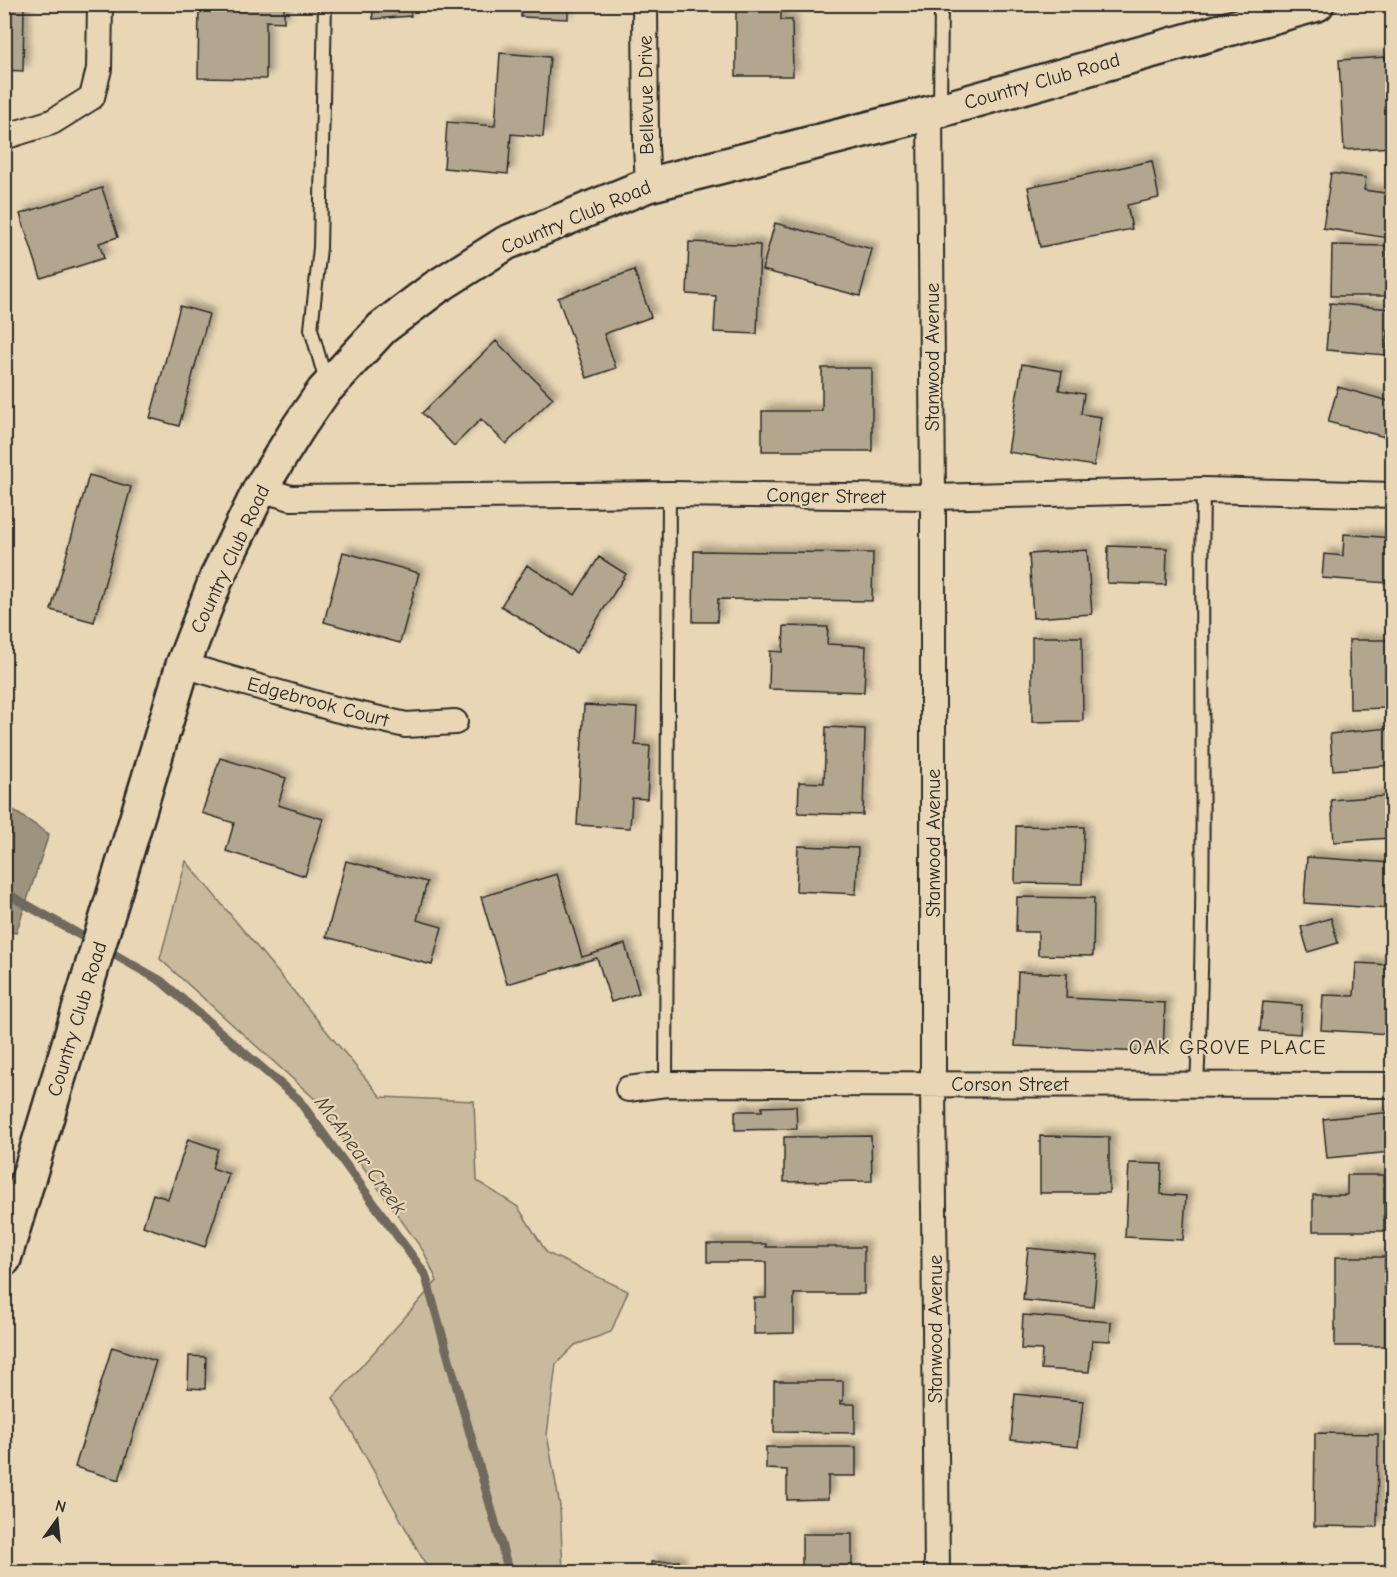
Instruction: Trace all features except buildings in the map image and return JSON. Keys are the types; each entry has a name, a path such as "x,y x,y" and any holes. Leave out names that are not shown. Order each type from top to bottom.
{"main road":[{"name":"Country Club Road","path":"4,1258 14,1195 77,1020 183,665 217,577 260,489 300,425 328,388 382,328 435,288 506,243 648,185 935,111 1253,13 1317,4"}],"street":[{"path":"4,137 52,122 92,98 99,69 100,4"},
{"name":"Bellevue Drive","path":"645,4 648,185"},
{"name":"Stanwood Avenue","path":"935,111 933,1084 937,1572"},
{"name":"Conger Street","path":"260,489 291,498 669,494 933,497 1203,490 1392,495"},
{"name":"Edgebrook Court","path":"183,665 335,709 406,725 455,722"},
{"name":"Corson Street","path":"628,1089 666,1084 1392,1085"}],"lane":[{"path":"325,4 320,248 311,329 328,388"},
{"path":"935,111 940,4"},
{"path":"1197,1084 1203,928 1201,747 1203,490"},
{"path":"666,1084 669,494"}],"shaded area":[{"path":"5,805 49,834 16,933 5,930"},
{"path":"186,861 381,1097 474,1101 477,1181 518,1207 547,1253 628,1291 611,1332 575,1345 556,1364 547,1435 560,1506 563,1572 433,1572 425,1563 333,1398 437,1281 424,1252 315,1099 160,959"}],"waterway":[{"name":"McAnear Creek","path":"4,892 161,981 298,1099 425,1274 509,1572"}],"district":[{"name":"OAK GROVE PLACE","path":"1228,1047"}]}
